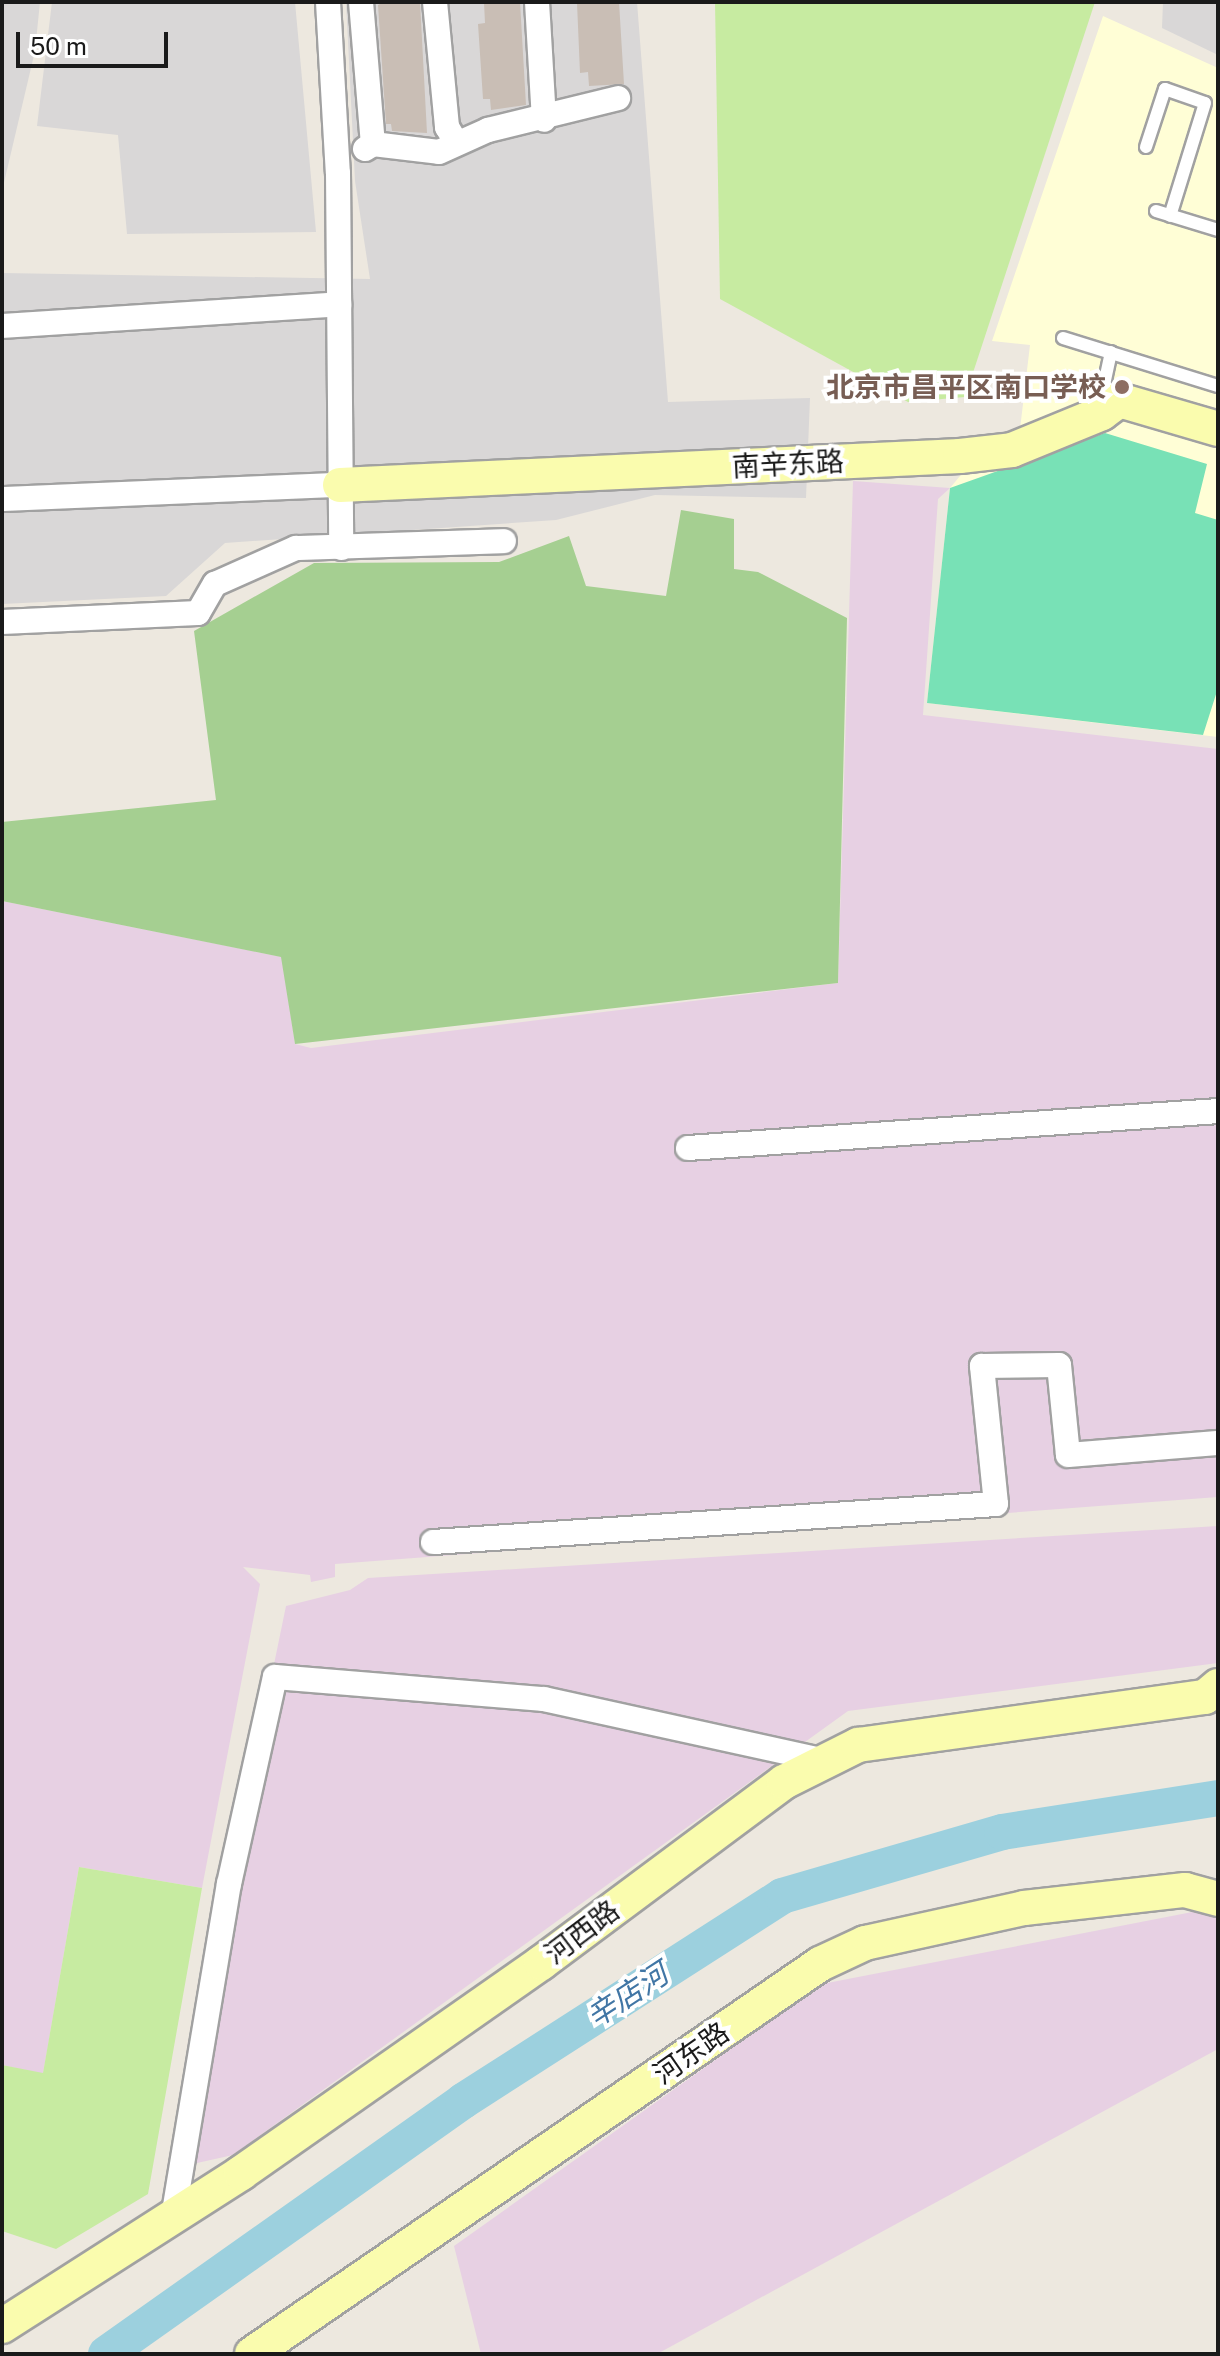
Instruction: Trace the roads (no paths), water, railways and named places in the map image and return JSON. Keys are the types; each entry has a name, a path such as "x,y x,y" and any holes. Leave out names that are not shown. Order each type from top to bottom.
{"street":[{"path":"328,2 338,173 341,548"},
{"path":"361,2 369,146 418,147 429,153 498,127 544,120 618,98"},
{"path":"435,2 447,127 456,142"},
{"path":"537,2 544,120"},
{"path":"2,326 339,304"},
{"path":"1119,400 1217,425"},
{"name":"南辛东路","path":"340,485 960,456 1012,450 1102,413 1119,400"},
{"path":"2,499 340,485"},
{"path":"2,622 198,613 215,584 296,548 504,541"},
{"path":"688,1148 1218,1111"},
{"path":"433,1542 996,1504 982,1366 1059,1365 1068,1455 1218,1443"},
{"path":"174,2212 229,1884 275,1677 544,1699 826,1761"},
{"name":"河西路","path":"2,2326 174,2212 241,2173 528,1972 784,1782 858,1745 1205,1697 1218,1686"},
{"name":"河东路","path":"252,2354 820,1964 865,1943 1024,1908 1185,1890 1218,1899"}],"lane":[{"path":"1146,147 1165,89 1205,103 1170,216"},
{"path":"1156,211 1218,230"},
{"path":"1063,338 1218,386"},
{"path":"1111,352 1104,384 1119,400"}],"waterway":[{"name":"辛店河","path":"106,2354 463,2101 782,1896 1002,1832 1218,1798"}],"place":[{"name":"北京市昌平区南口学校","path":"1122,387"}]}
